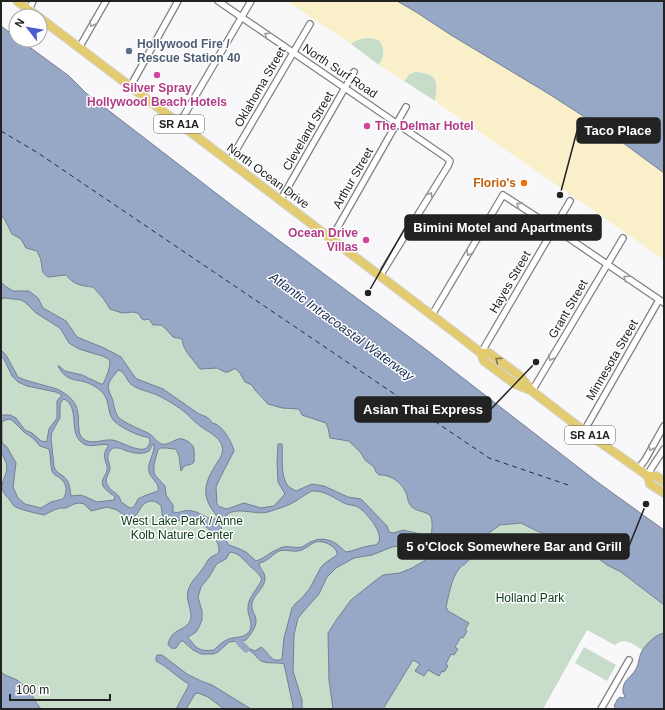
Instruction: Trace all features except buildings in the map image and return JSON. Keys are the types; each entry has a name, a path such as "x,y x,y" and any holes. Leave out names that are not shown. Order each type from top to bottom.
{"main road":[{"path":"17,1 26,8"},
{"name":"North Ocean Drive","path":"48,24 432,315 481,353 484,361 515,384 532,391 584,431 647,476 656,476 664,481"},
{"name":"North Ocean Drive","path":"647,476 650,484 664,493"}],"street":[{"path":"79,48 106,1"},
{"path":"130,87 178,1"},
{"name":"North Surf Road","path":"218,1 450,161 380,276"},
{"path":"179,124 251,1"},
{"name":"Oklahoma Street","path":"229,162 310,24"},
{"name":"Cleveland Street","path":"280,201 354,72"},
{"name":"Arthur Street","path":"331,239 406,107"},
{"path":"432,315 503,195 664,303"},
{"name":"Hayes Street","path":"481,353 570,201"},
{"name":"Grant Street","path":"532,391 606,264 623,238"},
{"name":"Minnesota Street","path":"584,431 659,300"},
{"path":"638,470 664,426"},
{"path":"647,476 664,449"},
{"path":"601,709 629,660"}],"green space":[{"path":"372,37 380,41 383,48 384,53 379,65 351,44 358,39"},
{"path":"415,72 428,74 435,79 437,88 435,101 404,81 409,74"},
{"name":"West Lake Park / Anne Kolb Nature Center","path":"1,174 479,519 369,709 1,709"},
{"name":"Holland Park","path":"521,523 537,531 587,550 607,565 621,572 664,605 664,633 655,637 643,650 626,641 619,642 615,645 587,630 543,709 383,709 413,660 420,664 423,676 428,670 444,672 446,664 452,654 454,655 458,649 455,647 461,637 463,637 467,632 465,630 469,624 448,611 445,607 452,584 459,569 469,562 475,546 484,541 486,535 500,525"},
{"path":"584,647 616,665 607,681 575,663"}],"sand":[{"path":"287,1 397,1 549,94 611,134 664,173 664,260 435,101 437,83 432,76 417,72 409,75 404,81 379,65 384,53 380,41 372,38 365,38 351,44"}],"water":[{"path":"397,1 664,1 664,173 611,134 549,94"},
{"name":"Atlantic Intracoastal Waterway","path":"1,26 8,31 8,48 31,48 69,76 86,93 234,207 428,351 596,481 664,530 664,605 621,572 607,565 587,550 537,531 521,523 500,525 486,535 485,541 474,547 470,559 456,573 446,607 448,611 469,623 463,638 461,637 455,647 458,649 454,655 451,654 446,664 448,666 444,672 442,671 439,676 428,670 424,676 415,671 420,664 413,660 383,709 333,709 329,680 328,633 351,600 383,575 400,573 424,561 430,555 423,548 408,545 392,547 372,555 354,558 336,568 327,577 319,594 298,618 294,635 293,671 302,700 302,709 293,709 284,664 261,661 246,649 248,648 255,651 261,647 273,659 282,659 284,638 292,608 310,588 321,567 337,555 335,549 326,543 316,542 298,551 279,551 259,564 264,574 265,581 252,603 256,624 246,640 229,642 218,652 213,654 201,654 193,650 183,641 181,641 176,648 171,648 168,644 172,636 187,625 191,619 187,595 189,587 209,559 219,551 217,541 208,529 192,519 187,518 174,523 164,521 161,506 152,501 144,504 134,517 122,514 117,510 107,507 91,511 84,504 79,503 66,508 54,510 44,515 23,510 13,505 4,493 2,487 7,467 1,450 1,415 10,415 16,418 25,430 32,433 41,441 46,442 49,429 57,418 57,401 62,395 56,392 27,386 18,382 12,376 1,356 1,350 6,355 18,377 57,389 71,398 77,409 80,434 85,440 93,442 112,440 135,448 145,449 149,445 150,439 148,437 140,436 120,426 112,418 107,399 100,390 89,383 66,376 58,366 65,371 82,375 103,384 109,370 110,361 107,358 79,349 69,343 60,328 36,313 21,300 3,298 1,301 1,282 13,291 29,291 38,298 43,308 66,321 77,337 121,357 137,379 163,389 199,414 207,417 212,423 216,424 223,430 229,438 234,451 216,487 217,504 220,507 227,509 244,503 261,508 274,506 285,494 278,482 278,444 282,444 282,466 285,482 296,491 312,484 324,486 348,497 361,499 387,526 389,532 394,533 403,530 431,536 431,517 430,515 412,507 400,484 388,476 379,475 374,467 365,460 361,453 349,441 330,438 326,423 302,415 299,409 282,408 268,404 252,385 245,382 236,369 225,372 217,368 200,369 186,351 182,339 173,337 161,325 153,325 149,319 142,319 139,314 134,312 122,313 110,309 93,287 71,281 66,275 48,277 45,275 37,251 26,248 21,239 12,234 4,218 1,216","holes":["118,370 122,372 134,386 165,399 186,413 200,426 216,437 221,443 222,453 209,477 206,490 208,502 217,516 216,519 192,511 173,512 173,505 166,495 165,486 154,472 154,464 158,450 160,448 175,449 179,456 181,471 184,466 194,462 193,447 190,443 182,439 168,444 162,444 150,434 126,423 117,415 108,387 110,381","64,399 72,408 76,434 79,440 90,446 109,445 104,457 107,471 102,484 115,497 114,500 97,502 81,495 71,496 70,487 67,481 55,469 51,438 52,432 60,418 61,402","10,419 40,446 49,449 52,471 63,481 66,486 66,492 63,499 51,502 41,508 25,504 18,498 13,487 16,463 2,441 2,422","154,444 149,465 149,472 157,483 158,491 138,499 135,505 130,508 121,502 119,496 110,488 106,481 110,470 108,453 113,448 133,453 144,453 150,450","312,491 330,495 346,504 358,507 370,518 377,529 379,534 378,543 346,552 334,542 320,539 312,541 302,547 281,548 256,561 246,552 229,545 223,536 221,528 223,520 232,512 268,512 291,504","230,552 237,554 262,579 248,603 251,624 250,631 243,636 227,640 214,650 199,649 188,638 196,632 202,620 202,611 198,597 201,587 216,565 226,559"]},
{"path":"664,633 664,709 616,709 614,706 620,697 623,698 625,696 623,693 624,685 636,669 642,651 652,640"},
{"path":"157,655 162,655 187,674 212,685 251,709 224,709 208,697 198,693 195,694 186,709 176,709 189,685 156,661"},
{"path":"1,672 17,680 28,689 41,709 1,709"}],"waterway":[{"path":"239,641 246,649"}],"ferry route":[{"path":"1,131 38,153 489,458 571,486"}],"place":[{"name":"Hollywood Fire / Rescue Station 40","path":"129,51"},
{"name":"Silver Spray Hollywood Beach Hotels","path":"157,75"},
{"name":"The Delmar Hotel","path":"367,126"},
{"name":"Florio's","path":"524,183"},
{"name":"Taco Place","path":"560,195"},
{"name":"Ocean Drive Villas","path":"366,240"},
{"name":"Bimini Motel and Apartments","path":"368,293"},
{"name":"Asian Thai Express","path":"536,362"},
{"name":"5 o'Clock Somewhere Bar and Grill","path":"646,504"}]}
